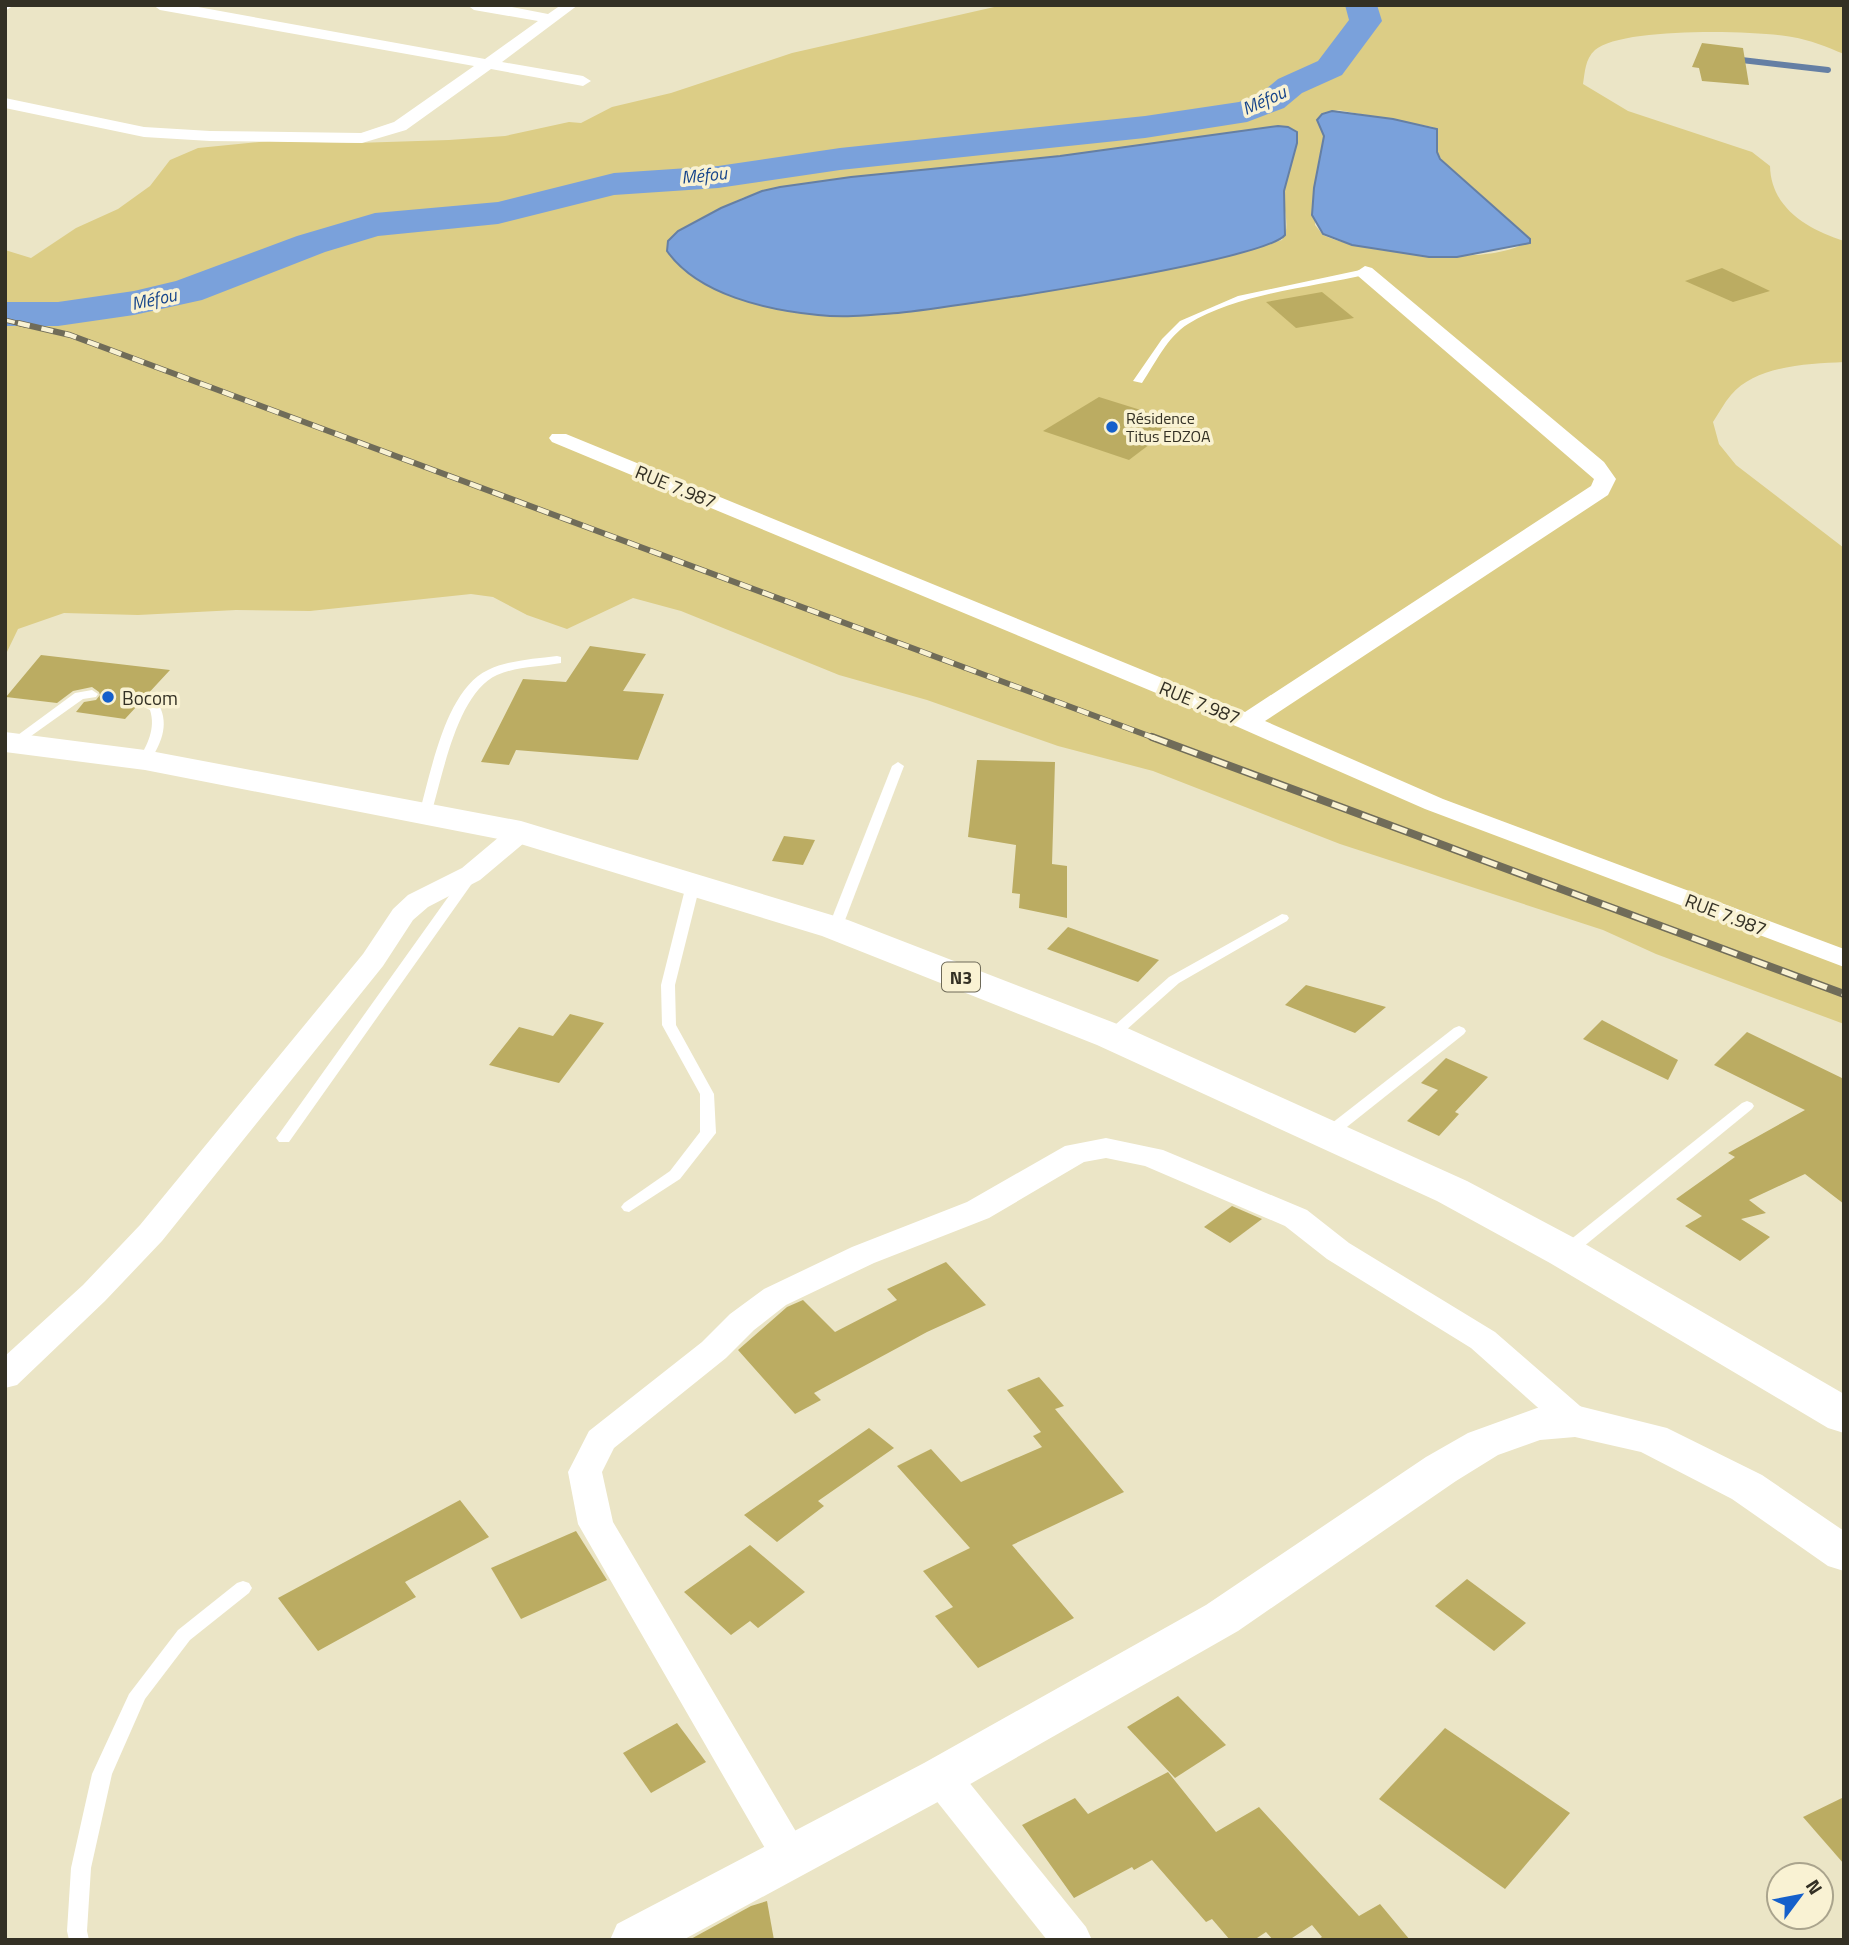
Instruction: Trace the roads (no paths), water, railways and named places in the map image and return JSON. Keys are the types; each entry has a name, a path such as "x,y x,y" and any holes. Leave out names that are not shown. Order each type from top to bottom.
{"highway":[{"name":"N3","path":"9,742 145,760 521,832 835,928 1111,1036 1452,1191 1565,1252 1844,1416"}],"street":[{"path":"160,5 583,81"},
{"path":"474,5 551,19"},
{"path":"5,103 144,132 210,136 362,138 400,126 571,5"},
{"path":"1247,722 1600,489 1605,479 1596,467 1365,272"},
{"name":"RUE 7.987","path":"559,438 1247,722 1434,804 1844,958"},
{"path":"5,1376 94,1293 151,1233 373,960 403,915 418,901 471,874 521,832"},
{"path":"791,1857 596,1524 585,1472 601,1440 714,1350 742,1322 775,1297 863,1255 978,1210 1076,1153 1106,1148 1123,1150 1152,1157 1296,1217 1338,1251 1483,1340 1575,1421"},
{"path":"635,1940 941,1777 1222,1618 1441,1469 1483,1444 1537,1424 1575,1421 1652,1439 1747,1487 1844,1553"},
{"path":"941,1777 1072,1940"}],"lane":[{"path":"1138,381 1165,341 1183,323 1241,298 1365,272"},
{"path":"425,814 458,712 470,689 486,675 510,666 557,660"},
{"path":"9,742 79,695 92,694"},
{"path":"141,702 155,708 160,719 157,737 145,760"},
{"path":"835,928 898,766"},
{"path":"284,1138 471,874"},
{"path":"629,1207 675,1175 708,1133 707,1094 669,1025 668,985 693,885"},
{"path":"1111,1036 1174,979 1207,963 1282,918"},
{"path":"1328,1134 1459,1031"},
{"path":"1565,1252 1747,1106"},
{"path":"79,1940 77,1931 81,1868 102,1774 138,1694 184,1634 243,1588"}],"water":[{"path":"1332,111 1393,119 1437,129 1437,152 1440,159 1530,239 1530,243 1457,257 1429,257 1352,245 1323,234 1312,215 1324,136 1317,120 1322,114"},
{"path":"1278,126 1297,132 1297,143 1284,191 1285,235 1264,246 1167,270 928,309 828,316 777,309 735,298 696,279 667,251 668,241 678,231 721,208 762,191 780,187 851,177 1060,156"}],"waterway":[{"name":"Méfou","path":"5,314 58,314 134,303 188,291 311,244 375,225 498,213 614,184 718,177 840,159 1145,127 1247,111 1272,101 1290,86 1330,68 1366,21 1361,5"},
{"path":"1733,59 1828,70"}],"railway":[{"path":"5,320 25,325"},
{"path":"18,323 70,335 1157,739"},
{"path":"1152,737 1844,994"}],"place":[{"name":"Résidence Titus EDZOA","path":"1112,427"},
{"name":"Bocom","path":"108,697"}]}
